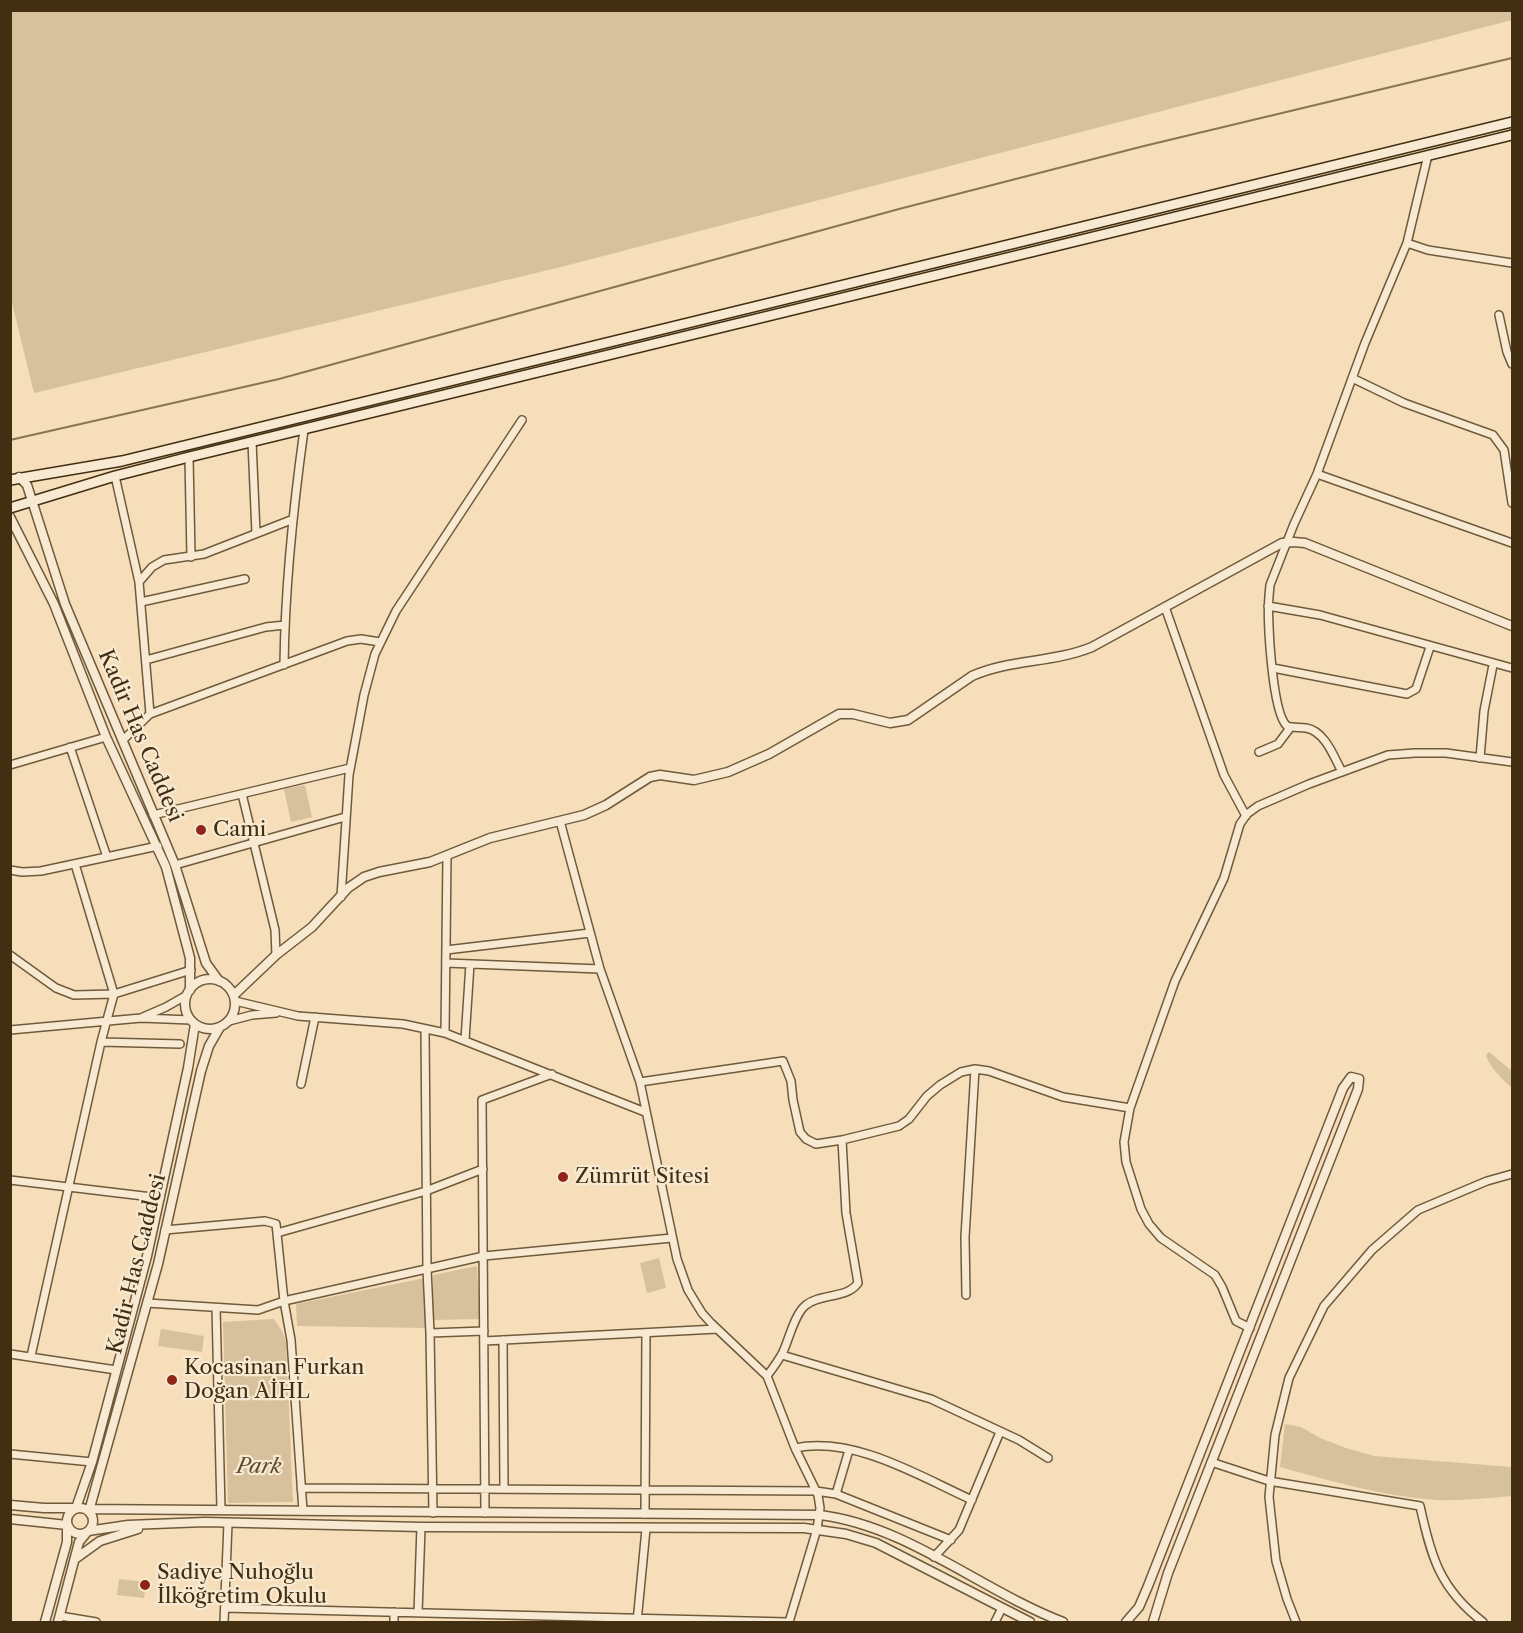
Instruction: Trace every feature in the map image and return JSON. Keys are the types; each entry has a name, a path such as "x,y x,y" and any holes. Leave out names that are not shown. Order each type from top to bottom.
{"main road":[{"path":"15,478 134,459 1512,122"},
{"path":"10,508 115,476 189,457 1512,135"}],"street":[{"path":"1342,772 1325,741 1315,731 1306,728 1290,728 1281,719 1273,668 1268,606 1270,585 1317,474 1352,378 1407,243 1428,155"},
{"path":"1407,243 1428,250 1512,263"},
{"path":"1499,315 1512,364"},
{"path":"1352,378 1404,403 1493,435 1500,441 1504,450 1512,503"},
{"path":"341,897 350,768 367,682 380,642 396,610 522,420"},
{"path":"284,665 291,520 304,430"},
{"path":"252,442 256,533"},
{"path":"189,457 190,557"},
{"path":"1317,474 1512,543"},
{"path":"115,476 140,582 150,714"},
{"name":"Kadir Has Caddesi","path":"15,478 27,485 65,604 175,865 206,963 219,981"},
{"name":"Kadir Has Caddesi","path":"10,516 54,604 106,737 166,867 190,958 188,992"},
{"path":"140,582 158,563 170,558 190,557 211,551 291,520"},
{"path":"234,998 276,956 312,927 353,884 372,874 416,866 490,838 594,810 650,777 694,780 708,778 769,754 839,714 854,714 890,723 908,720 972,676 1004,665 1054,659 1080,652 1282,543 1300,542 1311,545 1512,626"},
{"path":"141,602 245,579"},
{"path":"1268,606 1320,615 1512,668"},
{"path":"1165,607 1224,776 1246,816"},
{"path":"146,660 266,627 285,624"},
{"path":"123,740 150,714 352,640 380,642"},
{"path":"1273,668 1407,694 1416,689 1430,646"},
{"path":"1480,758 1484,711 1493,664"},
{"path":"1259,752 1278,744 1290,728"},
{"path":"10,765 106,737"},
{"path":"70,747 107,857"},
{"path":"1250,1328 1236,1321 1222,1287 1210,1270 1161,1238 1144,1217 1124,1152 1124,1135 1130,1108 1175,981 1224,878 1233,854 1238,829 1246,816 1264,803 1388,755 1446,753 1512,762"},
{"path":"153,815 350,768"},
{"path":"242,794 275,930 276,956"},
{"path":"175,865 345,817"},
{"path":"225,1608 638,1621 788,1623 817,1529 820,1515 819,1500 795,1448 767,1376 702,1313 688,1290 672,1238 640,1082 600,969 560,821"},
{"path":"10,870 35,872 158,846"},
{"path":"445,1033 447,856"},
{"path":"31,1356 101,1042 114,994 75,864"},
{"path":"446,950 590,933"},
{"path":"10,955 62,992 80,995 114,994 191,970"},
{"path":"446,963 600,969"},
{"path":"465,1040 470,964"},
{"path":"141,1018 166,1007 203,981 219,981 228,987 234,998 234,1011 229,1021"},
{"path":"188,992 186,1011 193,1022"},
{"path":"234,998 281,1013"},
{"path":"10,1030 141,1018 193,1022 210,1029 252,1015 281,1013 403,1024 465,1040 645,1112"},
{"path":"301,1084 315,1017"},
{"name":"Kadir Has Caddesi","path":"85,1509 92,1462 147,1256 160,1198 188,1068 193,1022"},
{"name":"Kadir Has Caddesi","path":"85,1509 147,1303 201,1071 209,1046 220,1027"},
{"path":"424,1029 433,1513"},
{"path":"101,1042 180,1044"},
{"path":"640,1082 783,1061 791,1081 799,1128 809,1142 816,1144 899,1126 909,1119 927,1096 940,1085 961,1072 975,1069 989,1071 1063,1097 1130,1108"},
{"path":"966,1295 965,1237 975,1069"},
{"path":"485,1514 482,1100 552,1074"},
{"path":"1126,1623 1139,1607 1148,1586 1343,1088 1351,1077 1359,1079 1358,1089 1168,1573 1154,1623"},
{"path":"767,1376 782,1355 799,1313 805,1306 813,1301 848,1291 858,1283 846,1213 842,1140"},
{"path":"277,1233 426,1191 483,1168"},
{"path":"1296,1623 1281,1578 1269,1513 1269,1481 1275,1435 1288,1378 1324,1306 1372,1250 1418,1210 1487,1181 1512,1174"},
{"path":"10,1180 160,1198"},
{"path":"165,1230 265,1221 276,1224 284,1300 291,1340 303,1511"},
{"path":"147,1303 258,1310 284,1300 484,1256 672,1238"},
{"path":"216,1308 221,1509"},
{"path":"484,1341 717,1329"},
{"path":"430,1332 484,1331"},
{"path":"645,1514 646,1333"},
{"path":"503,1340 504,1490"},
{"path":"10,1354 116,1370"},
{"path":"782,1355 931,1399 1030,1446 1048,1458"},
{"path":"934,1557 959,1530 999,1432"},
{"path":"795,1448 820,1445 876,1457 972,1500"},
{"path":"836,1494 849,1450"},
{"path":"10,1454 92,1462"},
{"path":"1211,1462 1269,1481 1420,1506 1430,1551 1442,1575 1457,1597 1483,1623"},
{"path":"301,1488 816,1491 836,1494 951,1540"},
{"path":"10,1505 85,1509 485,1514 820,1515 861,1523 934,1557 1063,1623"},
{"path":"45,1623 67,1542 69,1513 85,1509"},
{"path":"85,1509 93,1519 79,1544 59,1619 96,1623"},
{"path":"10,1519 67,1525 77,1533 115,1526 228,1523 421,1527 817,1529 846,1534 876,1543 1030,1623"},
{"path":"224,1623 228,1523"},
{"path":"75,1560 89,1547 105,1538 159,1524"},
{"path":"418,1613 421,1527"},
{"path":"638,1621 646,1529"},
{"path":"1158,1607 1160,1623"},
{"path":"995,1623 1002,1608"},
{"path":"394,1612 394,1623"},
{"path":"434,1623 435,1614"}],"green space":[{"path":"1512,10 1512,20 561,267 34,393 11,299 11,11"},
{"path":"305,785 312,817 291,822 284,789"},
{"path":"1489,1052 1512,1071 1512,1088 1490,1064 1486,1055"},
{"path":"659,1258 666,1288 647,1293 640,1263"},
{"path":"477,1266 480,1319 433,1320 433,1275"},
{"path":"425,1278 426,1328 297,1326 296,1304"},
{"name":"Park","path":"274,1319 286,1342 293,1502 228,1503 223,1322"},
{"path":"161,1329 204,1336 202,1352 158,1346"},
{"path":"1285,1424 1301,1427 1320,1438 1374,1456 1512,1467 1511,1496 1438,1500 1398,1496 1280,1467"},
{"path":"119,1579 146,1582 144,1598 117,1595"}],"waterway":[{"path":"10,440 279,379 899,209 1144,146 1512,58"}],"place":[{"name":"Cami","path":"201,830"},
{"name":"Zümrüt Sitesi","path":"563,1177"},
{"name":"Kocasinan Furkan Doğan AİHL","path":"172,1380"},
{"name":"Sadiye Nuhoğlu İlköğretim Okulu","path":"145,1585"}]}
